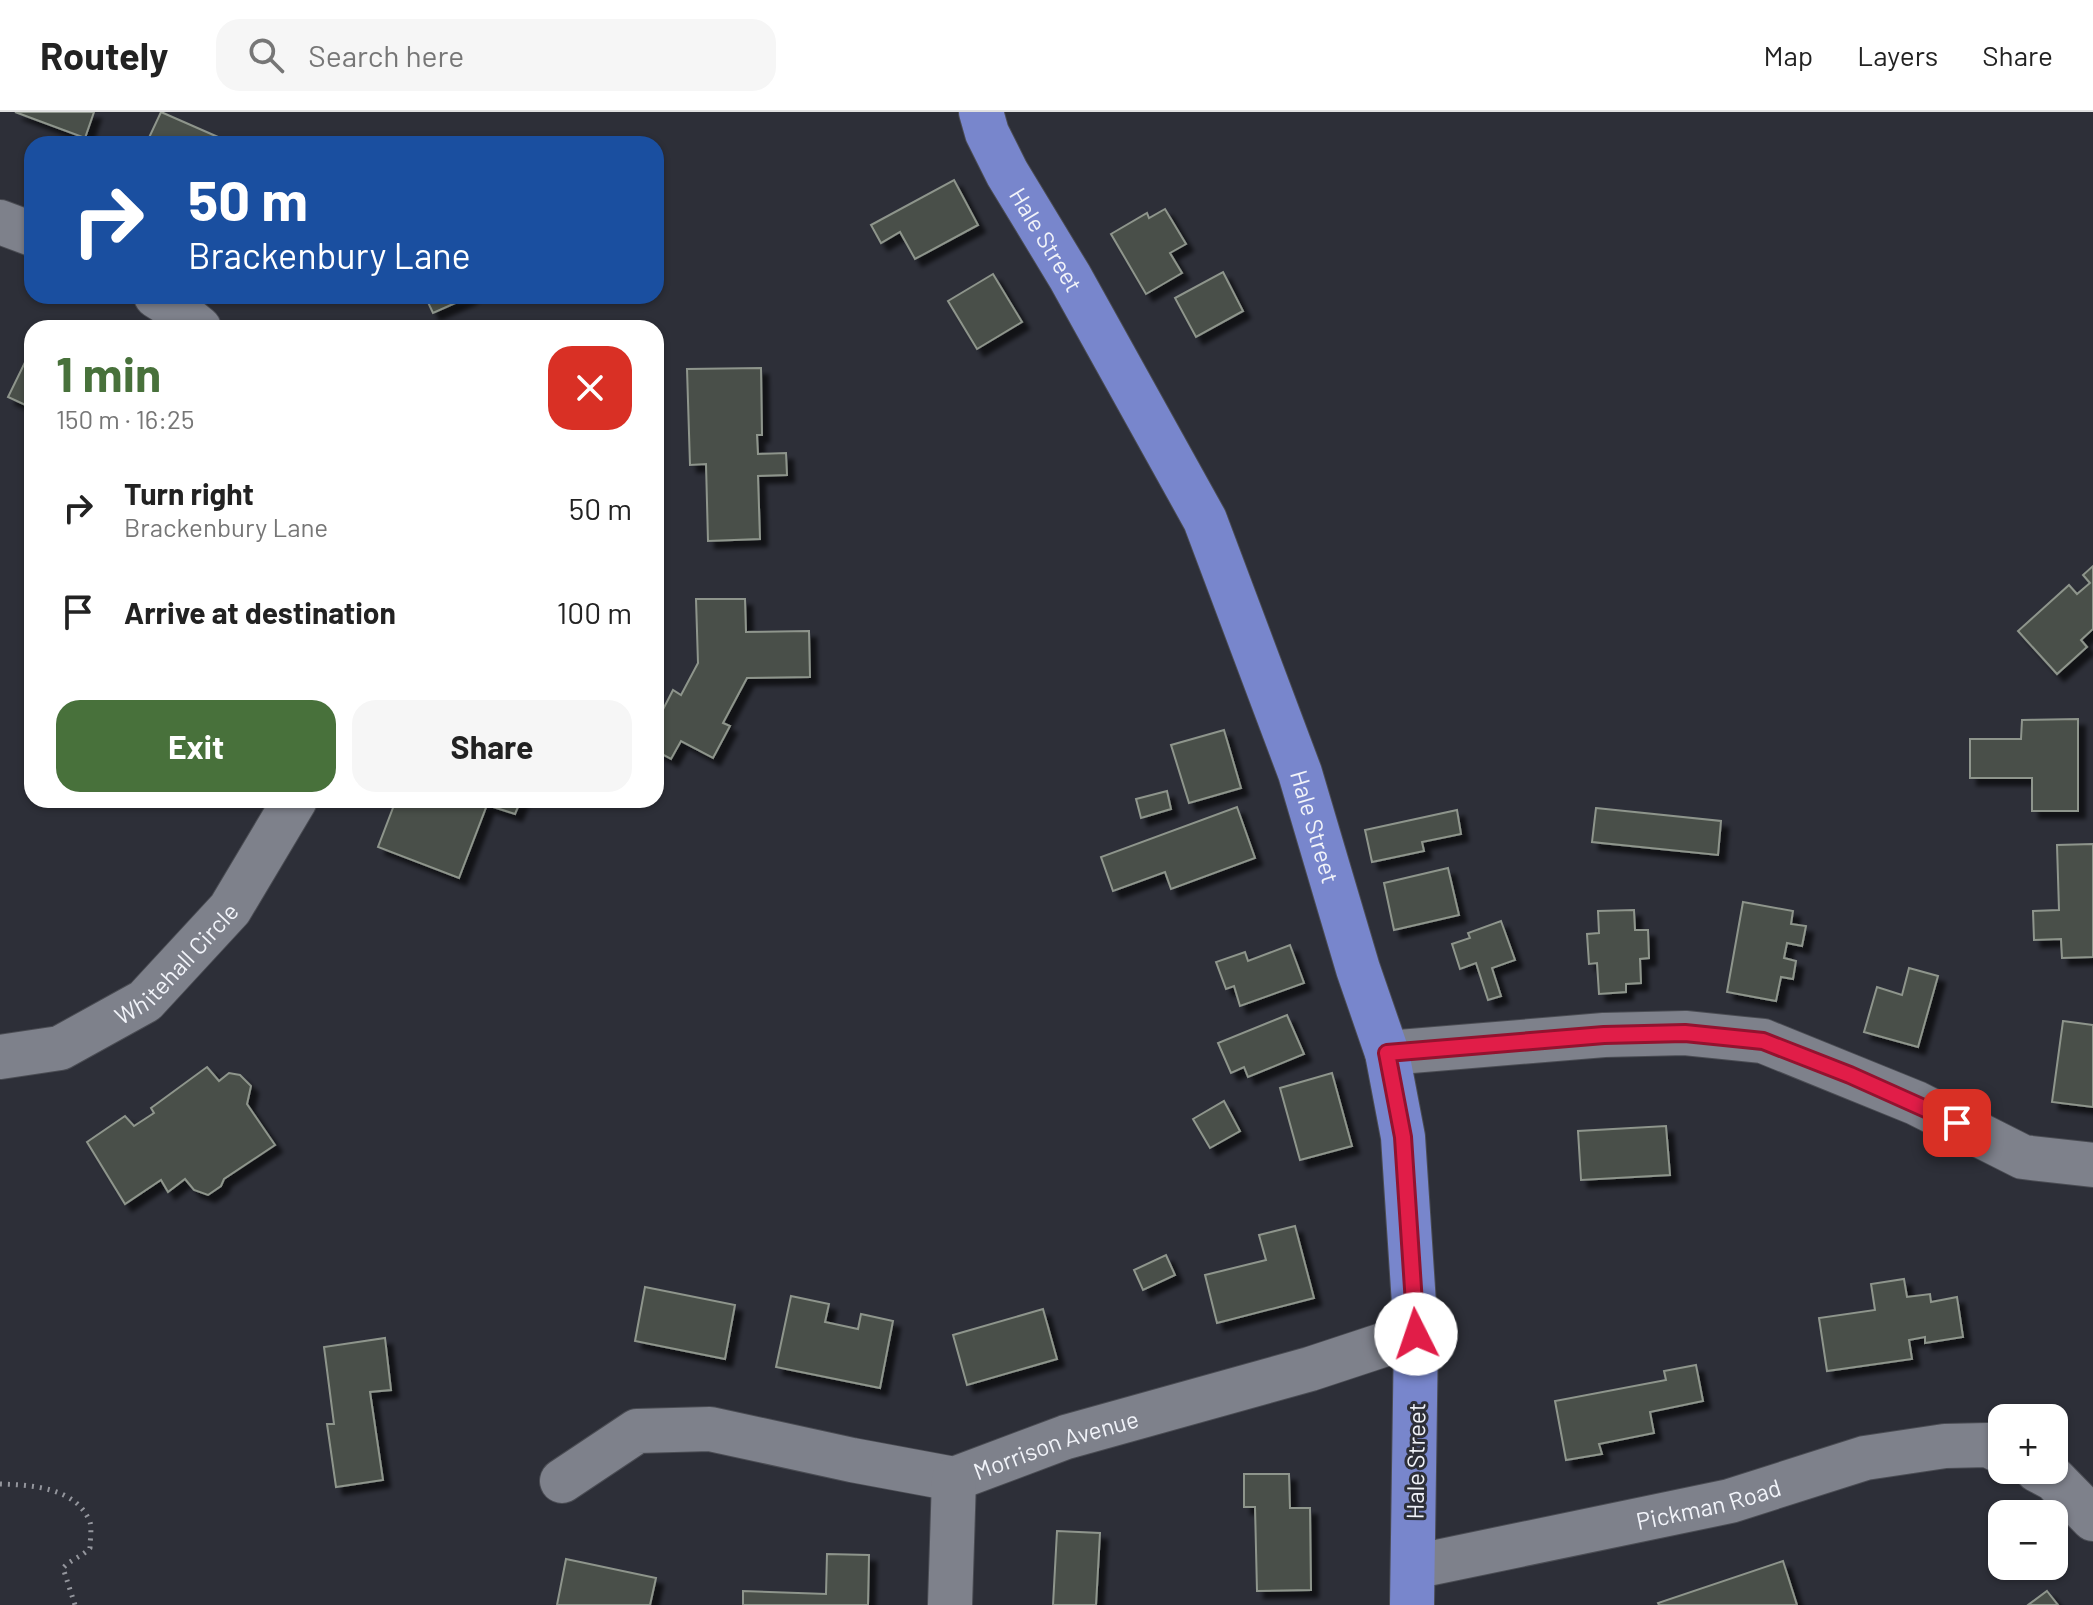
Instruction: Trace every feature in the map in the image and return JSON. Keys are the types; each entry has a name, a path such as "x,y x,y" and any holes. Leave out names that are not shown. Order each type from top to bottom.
{"main road":[{"name":"Hale Street","path":"981,112 987,133 1007,173 1070,277 1205,520 1300,773 1358,969 1387,1053 1403,1137 1416,1334 1413,1586"}],"street":[{"path":"0,222 24,231"},
{"path":"169,304 189,320"},
{"name":"Whitehall Circle","path":"0,1057 60,1048 145,1001 230,909 290,808"},
{"path":"1387,1053 1604,1035 1685,1033 1763,1041 1916,1103 2023,1157 2093,1165"},
{"name":"Morrison Avenue","path":"562,1481 637,1431 710,1429 954,1479 1066,1437 1310,1369 1416,1334"},
{"name":"Pickman Road","path":"1413,1586 1730,1501 1865,1458 1945,1446 1988,1445"},
{"path":"950,1605 954,1479"},
{"path":"2059,1484 2093,1519"}],"path":[{"path":"0,1484 41,1486 66,1497 80,1508 91,1524 90,1548 81,1558 63,1568 75,1605"}],"building":[{"path":"15,112 94,112 86,136"},
{"path":"161,112 216,136 150,136"},
{"path":"954,180 978,225 915,259 900,232 881,243 871,225"},
{"path":"1165,209 1186,244 1170,253 1182,273 1146,294 1111,234 1147,213 1149,218"},
{"path":"1223,272 1243,311 1196,337 1175,298"},
{"path":"993,274 1022,322 977,349 948,301"},
{"path":"429,304 453,304 433,313"},
{"path":"24,364 24,404 8,397"},
{"path":"761,368 762,435 757,435 758,454 786,453 787,475 758,476 760,539 708,541 706,464 690,465 687,369"},
{"path":"2093,566 2093,629 2081,640 2087,647 2057,674 2018,631 2069,585 2077,594 2090,583 2083,575"},
{"path":"696,599 745,599 746,632 809,631 810,677 747,678 723,723 730,726 713,758 681,741 671,759 664,755 664,707 673,690 681,695 698,663"},
{"path":"2078,719 2078,811 2032,811 2032,778 1970,778 1970,739 2021,739 2022,720"},
{"path":"1224,730 1241,788 1189,803 1171,745"},
{"path":"1167,791 1171,809 1141,818 1136,799"},
{"path":"1237,807 1255,858 1171,889 1165,872 1113,891 1101,857"},
{"path":"393,808 486,808 459,878 378,847"},
{"path":"496,808 518,808 515,814"},
{"path":"1596,808 1721,821 1718,855 1592,842"},
{"path":"1457,810 1461,834 1422,842 1424,851 1372,862 1365,830"},
{"path":"2093,844 2093,957 2062,958 2061,939 2034,940 2033,911 2059,910 2057,845"},
{"path":"1448,868 1459,915 1394,930 1384,883"},
{"path":"1743,902 1793,911 1791,924 1806,926 1802,946 1787,943 1784,958 1796,961 1793,979 1781,977 1776,1001 1727,992"},
{"path":"1634,910 1635,930 1648,930 1649,958 1640,959 1641,983 1626,984 1626,992 1599,994 1597,963 1589,964 1587,934 1599,933 1598,911"},
{"path":"1501,921 1515,960 1492,968 1501,996 1488,1000 1476,963 1460,969 1452,944 1470,938 1468,933"},
{"path":"1290,945 1304,983 1240,1006 1234,986 1226,989 1216,962 1245,952 1248,961"},
{"path":"1909,968 1938,976 1918,1047 1864,1032 1877,987 1902,995"},
{"path":"1287,1015 1304,1054 1248,1077 1244,1067 1231,1073 1218,1043"},
{"path":"2063,1021 2093,1025 2093,1107 2052,1102"},
{"path":"207,1067 219,1081 229,1073 240,1075 251,1086 247,1104 275,1145 224,1179 221,1186 208,1195 194,1190 185,1179 168,1192 161,1180 125,1204 87,1142 125,1116 134,1126 154,1113 151,1108"},
{"path":"1332,1073 1352,1146 1300,1160 1280,1088"},
{"path":"1224,1101 1240,1131 1210,1148 1193,1119"},
{"path":"1666,1126 1670,1175 1581,1180 1578,1131"},
{"path":"1295,1226 1314,1298 1217,1323 1205,1275 1266,1260 1259,1235"},
{"path":"1166,1255 1175,1275 1143,1290 1134,1270"},
{"path":"1904,1279 1907,1297 1930,1294 1931,1302 1957,1297 1963,1337 1925,1343 1925,1337 1909,1340 1912,1359 1827,1371 1819,1318 1875,1310 1871,1284"},
{"path":"645,1287 735,1305 725,1359 635,1341"},
{"path":"791,1296 829,1304 825,1322 858,1329 861,1314 893,1321 880,1388 776,1367"},
{"path":"1043,1309 1057,1359 967,1385 953,1335"},
{"path":"385,1338 391,1390 370,1392 383,1480 336,1487 327,1424 334,1424 324,1347"},
{"path":"1696,1365 1703,1401 1650,1412 1654,1433 1599,1444 1602,1454 1566,1460 1555,1401 1666,1380 1664,1371"},
{"path":"1244,1474 1289,1474 1290,1508 1310,1508 1311,1590 1257,1591 1255,1507 1244,1507"},
{"path":"1057,1531 1100,1533 1096,1605 1053,1605"},
{"path":"827,1554 869,1555 868,1605 743,1605 743,1591 826,1594"},
{"path":"566,1559 656,1578 650,1605 557,1605"},
{"path":"1783,1561 1797,1605 1658,1603"},
{"path":"2047,1591 2058,1605 2028,1605"}],"route":[{"path":"1416,1334 1403,1137 1387,1053 1604,1035 1685,1033 1763,1041 1850,1075 1957,1123"}]}
